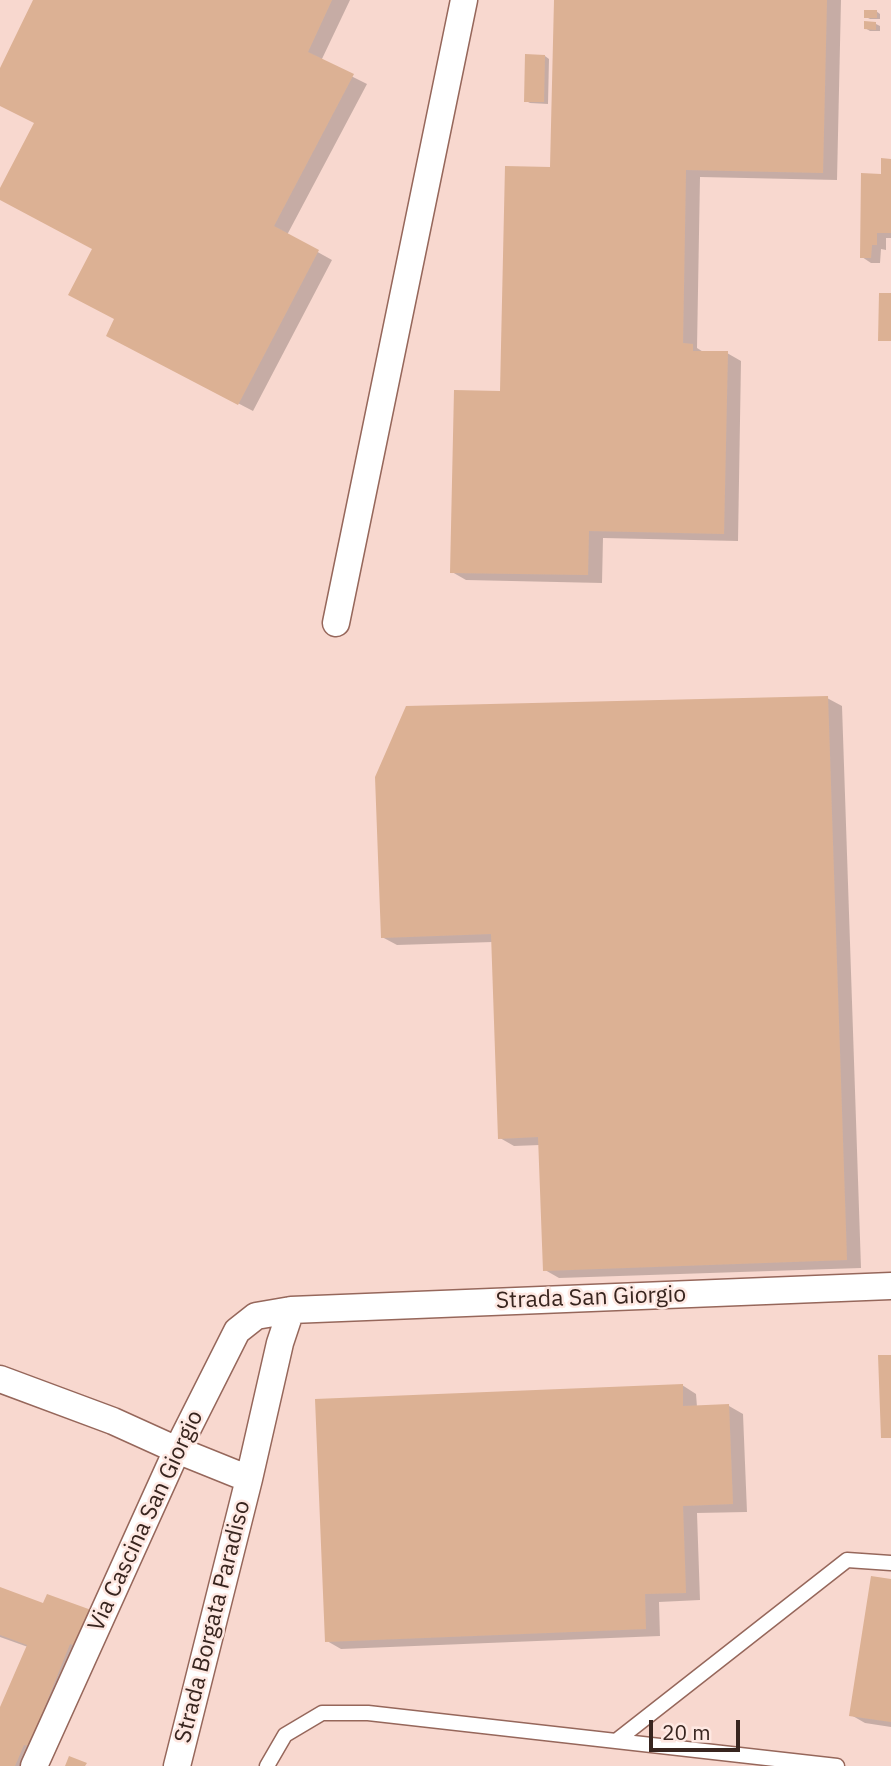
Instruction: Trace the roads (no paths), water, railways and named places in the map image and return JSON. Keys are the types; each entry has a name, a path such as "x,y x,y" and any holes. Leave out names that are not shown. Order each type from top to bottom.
{"street":[{"path":"336,623 464,0"},
{"name":"Strada San Giorgio","path":"291,1310 891,1286"},
{"name":"Via Cascina San Giorgio","path":"34,1766 177,1450 237,1331 256,1316 291,1310"},
{"name":"Strada Borgata Paradiso","path":"177,1766 280,1343 291,1310"},
{"name":"Strada Borgata Paradiso","path":"0,1379 113,1421 249,1479"}],"lane":[{"path":"616,1741 847,1560 891,1563"},
{"path":"267,1766 285,1735 322,1713 368,1713 838,1766"}]}
